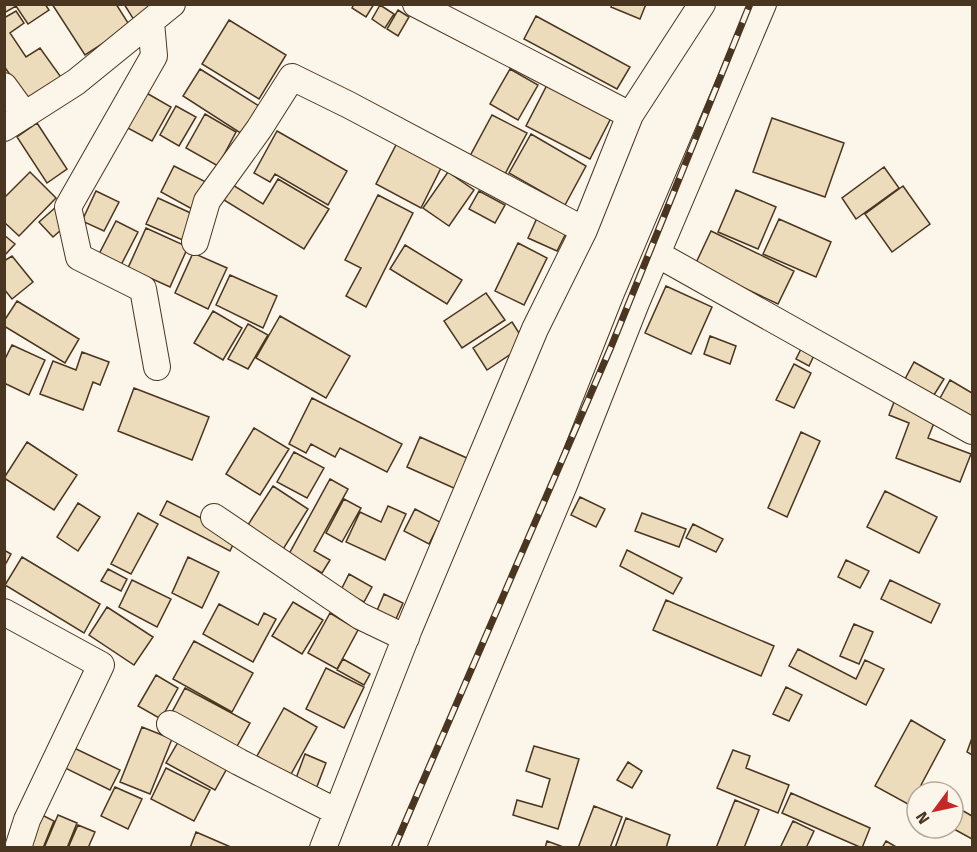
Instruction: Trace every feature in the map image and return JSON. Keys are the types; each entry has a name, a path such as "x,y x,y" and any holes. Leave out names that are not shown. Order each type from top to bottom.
{"street":[{"path":"4,86 15,121 76,82 172,4"},
{"path":"416,4 630,115"},
{"path":"323,848 406,638 535,329 584,230 630,115 702,4"},
{"path":"412,848 564,485 657,254 763,4"},
{"path":"151,22 154,56 68,207 79,257 143,289 157,367"},
{"path":"195,242 207,201 259,129 292,77 584,230"},
{"path":"657,254 972,430"},
{"path":"214,517 360,616 406,638"},
{"path":"4,612 101,665 27,820 18,848"},
{"path":"170,724 338,812"}],"building":[{"path":"4,4 45,4 49,10 28,24 16,6 4,13"},
{"path":"52,4 116,4 130,26 85,55"},
{"path":"124,4 158,4 134,20"},
{"path":"354,4 374,4 366,17 352,8"},
{"path":"612,4 646,4 640,19 611,7"},
{"path":"380,5 394,14 385,28 372,19"},
{"path":"398,10 409,17 398,36 387,29"},
{"path":"16,11 24,23 10,33 26,57 40,48 63,80 29,103 4,66 4,18"},
{"path":"536,16 630,67 617,89 524,39"},
{"path":"229,20 286,55 259,99 202,64"},
{"path":"200,69 259,106 242,134 183,96"},
{"path":"510,69 538,85 518,120 490,104"},
{"path":"547,85 611,118 590,159 526,126"},
{"path":"143,91 171,107 152,141 124,126"},
{"path":"176,106 196,117 179,146 160,135"},
{"path":"205,114 236,132 218,166 186,148"},
{"path":"492,115 527,133 505,174 470,156"},
{"path":"772,118 844,143 825,197 753,172"},
{"path":"37,123 67,169 47,183 17,137"},
{"path":"277,131 347,171 328,205 275,174 270,182 254,173"},
{"path":"531,134 586,166 565,205 509,173"},
{"path":"398,141 443,164 421,208 376,184"},
{"path":"174,166 206,182 192,209 161,192"},
{"path":"884,167 899,188 856,219 842,198"},
{"path":"30,172 56,198 19,236 4,222 4,198"},
{"path":"448,172 474,190 449,226 423,208"},
{"path":"278,179 329,209 304,249 224,200 233,185 263,204"},
{"path":"903,186 930,224 892,252 865,214"},
{"path":"736,190 776,207 758,249 718,232"},
{"path":"96,191 119,202 104,231 82,221"},
{"path":"479,191 505,205 495,223 469,209"},
{"path":"378,195 413,213 366,307 346,296 361,268 345,260"},
{"path":"158,198 195,215 185,241 146,224"},
{"path":"56,207 70,222 53,237 39,222"},
{"path":"537,218 567,231 557,251 528,238"},
{"path":"779,219 831,242 816,277 763,254"},
{"path":"116,221 138,232 120,267 98,256"},
{"path":"146,228 188,247 170,287 128,268"},
{"path":"711,231 794,271 778,304 695,265"},
{"path":"4,235 15,244 4,256"},
{"path":"518,243 547,258 524,305 495,291"},
{"path":"405,245 462,280 447,304 390,269"},
{"path":"193,253 227,268 208,309 175,293"},
{"path":"12,256 33,282 12,299 4,289 4,261"},
{"path":"230,275 277,296 263,328 216,305"},
{"path":"666,286 712,307 691,354 645,333"},
{"path":"486,293 505,320 462,348 444,321"},
{"path":"17,301 79,339 65,363 4,326 4,321"},
{"path":"213,311 242,328 223,360 194,343"},
{"path":"280,316 350,356 326,398 256,358"},
{"path":"512,322 526,344 487,370 473,348"},
{"path":"248,324 268,335 248,369 228,359"},
{"path":"710,336 736,346 730,364 704,354"},
{"path":"804,343 817,349 809,366 796,359"},
{"path":"12,345 45,360 29,395 4,383 4,361"},
{"path":"82,352 109,362 100,385 93,382 83,410 40,394 53,361 76,370"},
{"path":"914,362 944,379 934,395 905,379"},
{"path":"794,364 811,373 794,408 776,400"},
{"path":"950,380 972,393 972,419 939,400"},
{"path":"134,388 209,417 192,460 118,431"},
{"path":"896,397 938,413 928,438 971,454 960,482 896,458 909,423 889,415"},
{"path":"312,398 402,444 387,472 340,448 335,457 311,444 306,453 289,444"},
{"path":"254,428 289,449 260,495 226,474"},
{"path":"801,432 820,441 787,517 768,508"},
{"path":"420,437 469,459 456,489 407,467"},
{"path":"27,442 77,475 54,510 4,478"},
{"path":"294,452 324,468 307,498 277,482"},
{"path":"330,479 348,489 314,551 330,560 322,573 289,554"},
{"path":"273,486 308,509 282,551 246,528"},
{"path":"885,491 937,517 919,553 867,527"},
{"path":"580,497 605,509 596,527 571,515"},
{"path":"344,499 361,508 342,542 326,533"},
{"path":"167,501 237,536 230,551 160,515"},
{"path":"78,503 100,517 78,551 57,537"},
{"path":"388,506 406,514 385,560 346,542 360,512 381,522"},
{"path":"415,509 440,522 429,544 404,531"},
{"path":"138,513 158,524 131,574 111,564"},
{"path":"642,513 686,529 679,547 635,531"},
{"path":"693,524 723,539 716,552 686,538"},
{"path":"4,550 11,554 4,567"},
{"path":"627,550 682,578 673,594 620,566"},
{"path":"22,557 100,604 84,633 5,585"},
{"path":"188,557 219,572 202,608 172,593"},
{"path":"846,560 869,571 860,588 838,577"},
{"path":"108,569 127,579 121,591 101,581"},
{"path":"349,574 372,587 364,602 341,590"},
{"path":"132,580 171,599 157,627 119,607"},
{"path":"890,580 940,604 931,623 881,599"},
{"path":"384,594 403,603 395,621 376,613"},
{"path":"666,600 774,646 761,676 653,630"},
{"path":"293,602 323,620 302,654 272,636"},
{"path":"219,604 258,625 264,613 276,619 253,662 203,634"},
{"path":"107,607 153,637 134,665 89,635"},
{"path":"330,613 358,630 337,669 308,653"},
{"path":"854,624 873,632 859,664 840,656"},
{"path":"194,641 253,673 232,712 173,679"},
{"path":"798,649 856,679 865,660 884,669 866,705 789,666"},
{"path":"343,659 370,674 364,685 337,670"},
{"path":"326,668 364,687 344,728 306,709"},
{"path":"156,675 178,688 161,719 138,706"},
{"path":"786,687 802,695 789,721 773,714"},
{"path":"185,688 250,723 236,748 171,714"},
{"path":"284,708 317,727 290,776 257,756"},
{"path":"911,720 945,740 924,780 905,780 905,802 875,786"},
{"path":"142,727 172,739 150,794 120,782"},
{"path":"181,737 230,763 215,790 166,763"},
{"path":"972,738 972,755 967,752"},
{"path":"534,746 579,759 558,829 513,815 517,800 542,807 550,779 526,771"},
{"path":"72,747 120,770 110,790 63,767"},
{"path":"733,750 750,756 746,768 789,785 778,813 717,788"},
{"path":"305,754 326,763 316,789 295,781"},
{"path":"628,762 642,771 632,788 617,780"},
{"path":"166,768 210,790 194,821 151,799"},
{"path":"115,787 142,799 128,829 101,816"},
{"path":"791,793 870,828 862,848 782,813"},
{"path":"735,800 759,810 744,848 716,848"},
{"path":"594,806 622,817 610,848 578,848"},
{"path":"965,812 972,816 972,839 965,835"},
{"path":"42,815 54,821 43,848 28,848"},
{"path":"58,815 77,823 67,848 44,848"},
{"path":"626,818 670,835 666,848 615,848"},
{"path":"793,821 814,831 806,848 780,848"},
{"path":"78,825 95,832 88,848 68,848"},
{"path":"196,832 233,848 190,848"},
{"path":"547,841 566,848 545,848"},
{"path":"886,841 898,848 882,848"}],"railway":[{"path":"394,848 611,347 750,4"}]}
